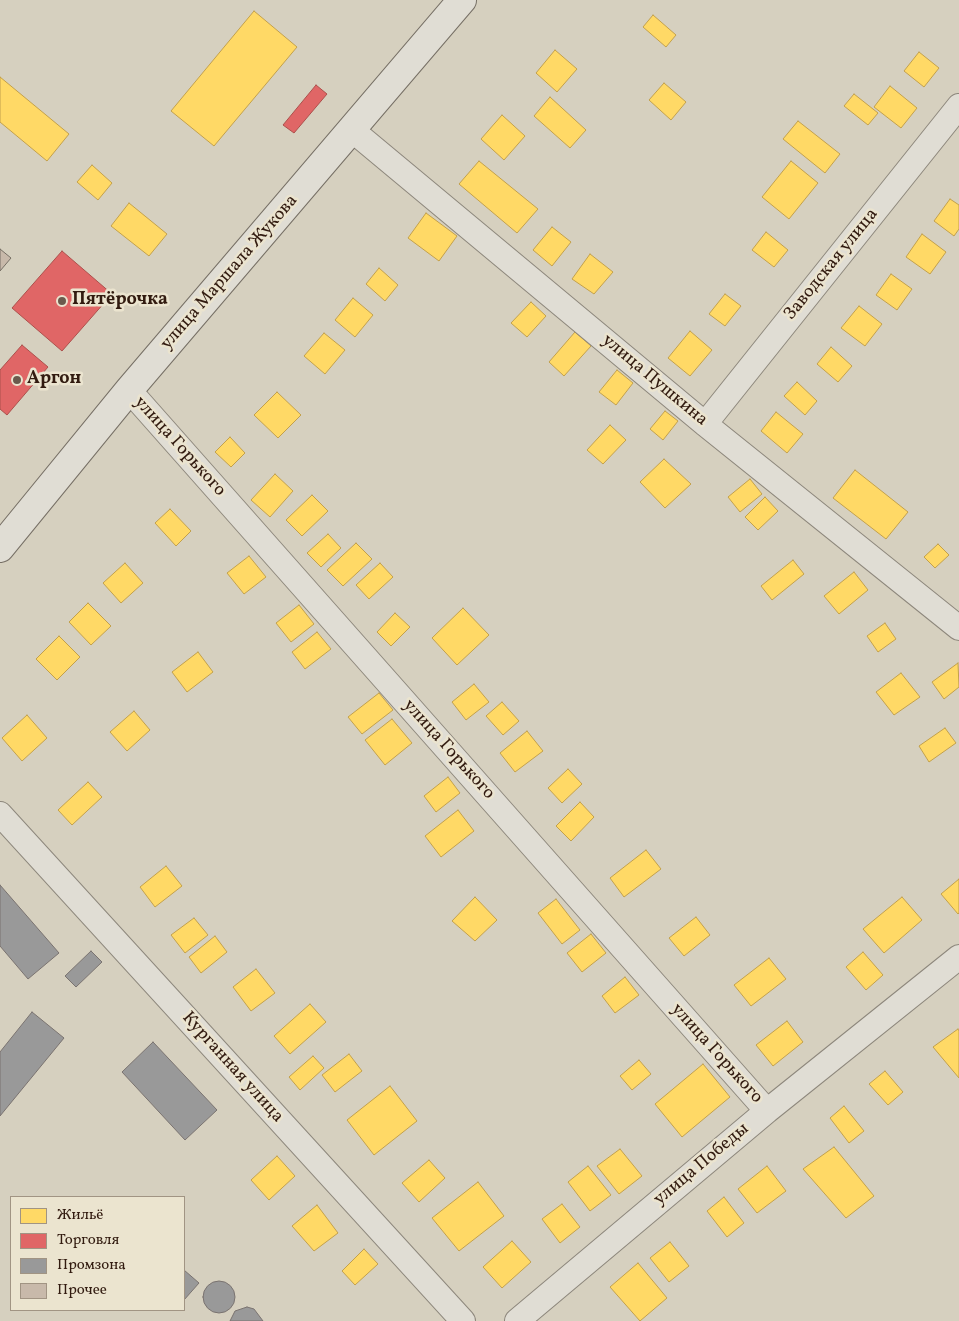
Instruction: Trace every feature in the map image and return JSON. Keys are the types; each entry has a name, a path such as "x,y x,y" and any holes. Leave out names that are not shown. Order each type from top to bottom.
{"main road":[{"name":"улица Маршала Жукова","path":"0,548 129,390 462,0"}],"street":[{"name":"Заводская улица","path":"704,424 959,106"},
{"name":"улица Пушкина","path":"352,130 704,424 959,628"},
{"name":"улица Горького","path":"129,390 766,1110"},
{"name":"Курганная улица","path":"0,814 464,1321"},
{"name":"улица Победы","path":"517,1321 766,1110 959,957"}],"building: Жильё":[{"path":"254,11 297,47 214,146 171,111"},
{"path":"653,15 676,35 666,47 643,27"},
{"path":"555,50 577,69 557,92 536,73"},
{"path":"919,52 939,68 924,87 904,71"},
{"path":"0,77 69,134 47,161 0,122"},
{"path":"664,83 686,102 671,120 649,100"},
{"path":"890,86 917,108 901,128 874,107"},
{"path":"854,94 878,113 868,125 844,106"},
{"path":"550,97 586,130 570,148 534,116"},
{"path":"502,115 525,136 504,160 481,139"},
{"path":"798,121 840,154 825,173 783,139"},
{"path":"479,161 538,209 517,233 459,184"},
{"path":"791,161 818,183 789,219 762,197"},
{"path":"92,165 112,183 98,200 77,182"},
{"path":"950,199 959,205 959,229 954,236 934,221"},
{"path":"129,203 167,234 149,256 111,226"},
{"path":"426,213 457,236 439,261 408,238"},
{"path":"552,227 571,242 552,266 533,250"},
{"path":"766,232 788,250 774,267 752,250"},
{"path":"922,234 946,252 930,274 906,257"},
{"path":"590,254 613,272 594,294 572,279"},
{"path":"379,268 398,285 385,301 366,284"},
{"path":"891,274 912,289 897,310 876,295"},
{"path":"725,294 741,306 725,326 709,314"},
{"path":"353,298 373,315 355,337 335,320"},
{"path":"531,302 546,316 527,337 511,323"},
{"path":"859,306 882,324 865,346 841,328"},
{"path":"690,331 712,350 690,376 668,358"},
{"path":"575,332 591,346 564,376 549,362"},
{"path":"324,333 345,350 325,374 304,356"},
{"path":"831,347 852,366 838,382 817,364"},
{"path":"617,370 633,383 616,405 599,392"},
{"path":"797,382 817,401 805,415 784,396"},
{"path":"277,392 301,415 278,438 254,415"},
{"path":"665,411 678,421 663,440 650,429"},
{"path":"776,412 803,434 787,453 761,431"},
{"path":"610,425 626,440 603,464 587,450"},
{"path":"230,437 245,453 231,467 215,452"},
{"path":"664,459 691,484 665,508 640,482"},
{"path":"855,470 908,512 886,539 833,498"},
{"path":"275,474 293,491 270,517 251,500"},
{"path":"750,479 762,494 740,512 728,497"},
{"path":"312,495 328,511 302,536 286,520"},
{"path":"765,497 778,511 758,530 745,517"},
{"path":"170,509 191,531 176,546 155,523"},
{"path":"328,534 341,548 321,567 307,553"},
{"path":"356,543 372,559 343,586 327,570"},
{"path":"938,544 949,555 935,568 924,557"},
{"path":"249,556 266,577 244,594 227,573"},
{"path":"793,560 804,574 772,600 761,586"},
{"path":"125,563 143,583 121,603 103,583"},
{"path":"380,563 393,577 369,599 356,585"},
{"path":"854,572 868,590 839,614 824,596"},
{"path":"88,603 111,626 91,645 69,622"},
{"path":"299,605 314,624 291,642 276,623"},
{"path":"463,608 489,635 457,665 432,638"},
{"path":"395,613 410,627 391,646 377,632"},
{"path":"885,623 896,639 878,652 867,636"},
{"path":"317,632 331,649 305,669 292,652"},
{"path":"59,636 80,657 57,680 36,659"},
{"path":"198,652 213,672 187,692 172,672"},
{"path":"958,663 959,687 944,699 932,682"},
{"path":"901,673 920,697 894,715 876,692"},
{"path":"474,684 489,702 466,720 452,702"},
{"path":"379,693 393,710 362,734 348,717"},
{"path":"502,702 519,721 503,735 486,716"},
{"path":"134,711 150,730 127,751 110,732"},
{"path":"27,715 47,738 22,761 2,738"},
{"path":"392,719 412,743 385,765 365,740"},
{"path":"945,728 956,743 929,762 919,746"},
{"path":"527,731 543,751 515,772 500,753"},
{"path":"568,769 582,784 562,803 548,788"},
{"path":"448,777 460,793 436,812 424,796"},
{"path":"88,782 102,797 72,825 58,810"},
{"path":"580,802 594,817 571,841 556,826"},
{"path":"458,810 474,831 441,857 425,836"},
{"path":"646,850 661,869 624,897 610,878"},
{"path":"166,866 182,886 155,907 140,887"},
{"path":"959,879 959,913 958,914 941,894"},
{"path":"475,897 497,920 475,941 452,921"},
{"path":"902,897 922,920 884,953 863,929"},
{"path":"556,899 580,930 562,944 538,913"},
{"path":"696,917 710,935 684,956 669,938"},
{"path":"194,918 208,935 185,953 171,935"},
{"path":"591,934 606,953 582,972 567,953"},
{"path":"215,936 227,952 201,973 189,957"},
{"path":"863,952 883,975 866,990 846,967"},
{"path":"769,958 786,979 751,1006 734,985"},
{"path":"256,969 275,993 251,1011 233,987"},
{"path":"625,977 639,995 615,1013 602,996"},
{"path":"310,1004 326,1022 290,1054 274,1036"},
{"path":"787,1021 803,1042 773,1066 756,1045"},
{"path":"958,1029 959,1031 959,1078 933,1047"},
{"path":"349,1054 362,1071 335,1092 322,1075"},
{"path":"313,1056 324,1068 300,1090 289,1077"},
{"path":"639,1060 651,1074 632,1090 620,1076"},
{"path":"703,1064 730,1097 682,1137 655,1104"},
{"path":"885,1071 903,1092 888,1105 869,1084"},
{"path":"390,1086 417,1121 374,1155 347,1120"},
{"path":"844,1106 864,1131 849,1143 830,1118"},
{"path":"834,1147 874,1196 846,1218 803,1169"},
{"path":"620,1149 642,1176 619,1194 597,1166"},
{"path":"277,1156 295,1176 269,1200 251,1180"},
{"path":"429,1160 445,1178 419,1202 402,1183"},
{"path":"588,1166 611,1195 590,1211 568,1182"},
{"path":"767,1166 786,1191 757,1213 738,1189"},
{"path":"478,1182 504,1216 459,1251 432,1218"},
{"path":"724,1197 744,1223 727,1237 707,1211"},
{"path":"562,1204 580,1227 560,1243 542,1219"},
{"path":"317,1205 338,1233 314,1251 292,1226"},
{"path":"512,1241 531,1262 502,1288 483,1267"},
{"path":"670,1242 689,1266 669,1282 650,1258"},
{"path":"364,1249 378,1264 355,1285 342,1271"},
{"path":"638,1263 667,1298 640,1321 610,1287"}],"building: Торговля":[{"path":"316,85 327,94 294,133 283,125"},
{"name":"Пятёрочка","path":"62,251 112,294 62,351 12,308"},
{"path":"22,345 48,367 7,415 0,409 0,370"}],"building: Промзона":[{"path":"0,885 59,953 28,979 0,946"},
{"path":"91,951 102,962 76,987 65,976"},
{"path":"32,1012 64,1038 0,1116 0,1052"},
{"path":"153,1042 217,1110 185,1140 122,1072"},
{"path":"185,1271 199,1283 185,1299"},
{"path":"219,1281 231,1285 235,1297 231,1309 219,1313 207,1309 203,1297 207,1285"},
{"path":"247,1307 254,1309 263,1321 230,1321 235,1311"}],"building: Прочее":[{"path":"0,249 11,258 0,271"}],"place":[{"name":"Пятёрочка","path":"62,301"},
{"name":"Аргон","path":"17,380"}]}
